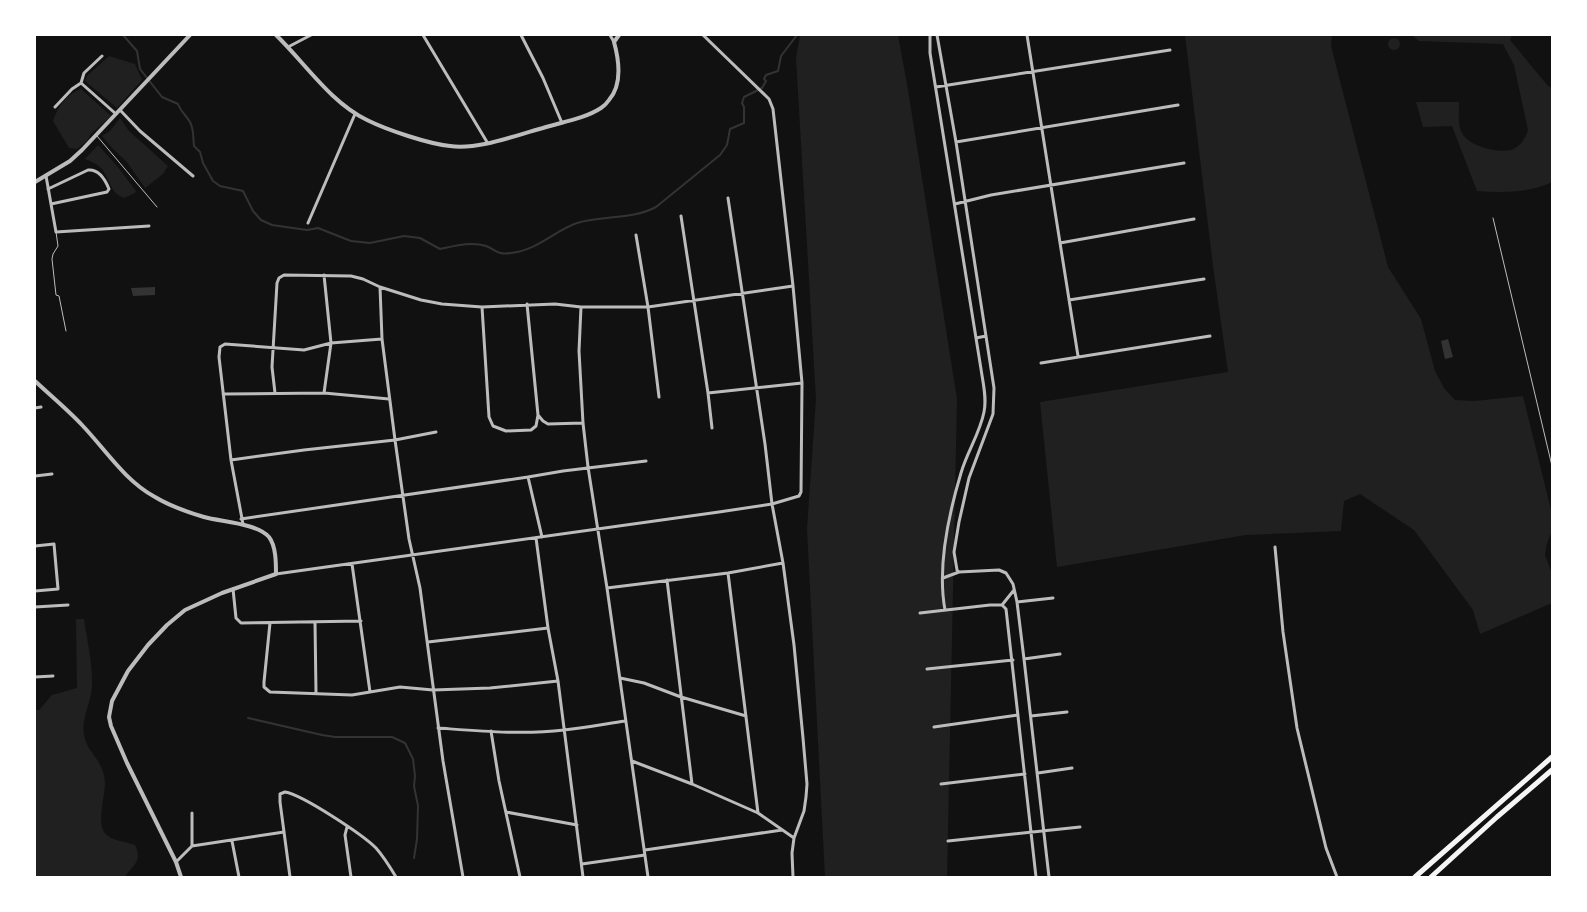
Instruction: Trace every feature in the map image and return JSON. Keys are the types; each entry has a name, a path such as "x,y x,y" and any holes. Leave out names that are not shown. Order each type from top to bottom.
{"highway":[{"path":"1415,877 1552,757"},
{"path":"1432,877 1497,817 1552,770"}],"street":[{"path":"35,182 70,161 116,115 138,89 190,35"},
{"path":"276,35 337,100 355,114 368,121 399,132 451,146 487,142 562,122 602,108 611,98 615,88 618,67 618,56 610,35"},
{"path":"288,47 311,35"},
{"path":"423,35 487,142"},
{"path":"521,35 544,78 562,122"},
{"path":"614,42 619,35"},
{"path":"181,877 176,862 124,755 108,717 112,701 128,671 148,644 185,610 233,589 276,574 542,538 772,504 799,496 801,492 802,383 775,124 769,99 703,35"},
{"path":"930,35 930,53 976,338 985,409 955,496 946,538 942,578 945,610"},
{"path":"937,35 956,142 995,403 993,414 974,464 961,513 954,552 955,563 959,572"},
{"path":"1027,35 1078,356"},
{"path":"936,87 1170,50"},
{"path":"55,107 80,83 84,73 102,56"},
{"path":"80,83 116,115"},
{"path":"956,142 1178,105"},
{"path":"120,110 140,131 193,176"},
{"path":"308,223 355,114"},
{"path":"955,204 992,195 1184,163"},
{"path":"48,189 94,169 108,186 107,192 51,204"},
{"path":"46,176 56,232 149,226"},
{"path":"728,198 765,444 772,504 783,563 797,674 807,784 804,810 794,838 792,853 793,877"},
{"path":"681,216 712,428"},
{"path":"1060,243 1194,219"},
{"path":"636,235 648,307 659,397"},
{"path":"275,393 272,367 277,289 279,278 284,275 337,275 363,279 380,287 421,300 442,304 482,307 554,304 581,307 648,307 793,286"},
{"path":"324,275 331,343 324,393"},
{"path":"1069,300 1204,279"},
{"path":"380,287 382,339 402,495 428,642 438,728 463,877"},
{"path":"482,307 489,417 493,426 506,431 531,430 536,426 538,415 527,304"},
{"path":"581,307 579,351 583,423 588,467 648,877"},
{"path":"976,338 986,336"},
{"path":"1041,363 1210,336"},
{"path":"242,522 218,353 222,345 304,350 331,343 382,339"},
{"path":"35,381 82,425 132,480 153,497 185,511 206,517 242,522 402,495 588,467 646,461"},
{"path":"708,393 802,383"},
{"path":"223,394 324,393 389,399"},
{"path":"35,408 41,407"},
{"path":"538,415 548,424 583,423"},
{"path":"232,460 395,440 436,432"},
{"path":"966,460 974,464"},
{"path":"35,476 52,474"},
{"path":"528,477 542,538"},
{"path":"242,522 270,538 274,552 276,574"},
{"path":"536,538 548,628 558,681 584,877"},
{"path":"35,546 54,544 58,589 35,591"},
{"path":"1275,547 1283,632 1296,728 1326,848 1337,877"},
{"path":"607,588 728,573 783,563"},
{"path":"352,564 370,692"},
{"path":"942,578 959,572 999,570 1006,573 1011,579 1017,602 1049,877"},
{"path":"728,573 758,813"},
{"path":"667,580 692,784"},
{"path":"233,589 238,621 245,624 361,621"},
{"path":"1002,605 1014,589"},
{"path":"1017,602 1053,598"},
{"path":"35,607 68,605"},
{"path":"920,614 1002,605"},
{"path":"1002,605 1007,612 1036,877"},
{"path":"315,622 316,693"},
{"path":"270,623 264,687 270,692 352,695 400,687 433,690 490,688 558,681"},
{"path":"428,642 548,628"},
{"path":"1024,658 1060,654"},
{"path":"928,669 1013,660"},
{"path":"35,678 53,676"},
{"path":"620,678 644,683 681,697 746,716"},
{"path":"1031,716 1067,712"},
{"path":"934,727 1018,715"},
{"path":"438,728 491,731 563,730 625,721"},
{"path":"491,731 499,781 520,877"},
{"path":"632,761 692,784 758,813 794,838"},
{"path":"1038,773 1072,768"},
{"path":"941,784 1025,774"},
{"path":"290,877 280,802 281,793 288,792 308,802 367,840 377,849 396,877"},
{"path":"506,812 577,825"},
{"path":"192,813 192,846"},
{"path":"347,827 345,835 351,877"},
{"path":"948,841 1080,827"},
{"path":"645,850 782,830"},
{"path":"176,862 192,846 284,832"},
{"path":"232,841 239,877"},
{"path":"582,864 645,855"}],"lane":[{"path":"96,135 157,207"},
{"path":"1493,218 1552,466"},
{"path":"56,232 58,246 52,259 56,295 59,296 66,331"}],"shaded area":[{"path":"800,35 898,35 908,90 957,399 947,877 825,877 807,529 816,399 796,58"},
{"path":"1185,35 1334,35 1332,36 1331,46 1388,267 1421,319 1435,371 1444,388 1455,400 1475,401 1523,396 1552,514 1552,531 1545,555 1552,574 1552,603 1480,634 1473,610 1414,530 1360,494 1344,501 1341,531 1246,535 1057,567 1040,402 1228,372"},
{"path":"1412,35 1512,35 1510,40 1548,86 1552,88 1552,182 1543,186 1516,191 1477,191 1452,126 1423,127 1416,102 1459,102 1460,129 1468,140 1486,148 1499,151 1511,150 1522,142 1528,130 1514,65 1503,44 1419,41"},
{"path":"1394,38 1400,44 1394,50 1388,44"},
{"path":"109,56 135,64 142,80 117,108 85,81 87,76"},
{"path":"81,89 111,116 77,149 69,148 53,121 63,102 71,94"},
{"path":"120,118 129,131 168,166 163,174 145,188 127,162 102,136 110,131"},
{"path":"98,145 117,166 136,191 135,193 124,198 119,196 102,169 85,159"},
{"path":"155,287 155,295 133,296 131,288"},
{"path":"1448,339 1453,357 1445,359 1441,341"},
{"path":"76,619 84,619 91,661 92,687 83,729 88,747 99,762 104,775 102,827 104,832 110,837 135,845 138,855 136,863 125,877 35,877 35,710 39,710 52,695 77,688"}],"waterway":[{"path":"123,35 137,51 140,69 162,97 178,104 190,122 194,146 200,152 203,163 213,181 220,186 243,191 253,211 261,220 272,225 307,230 318,228 351,241 370,243 404,236 420,238 440,249 475,244 486,246 499,253 529,249 577,223 637,214 656,207 720,155 727,145 730,129 744,123 744,107 742,103 744,97 762,88 766,81 764,79 766,75 778,71 781,56 797,35"},
{"path":"248,718 322,735 335,737 392,737 405,743 413,759 414,786 418,806 417,839 414,858"}]}
